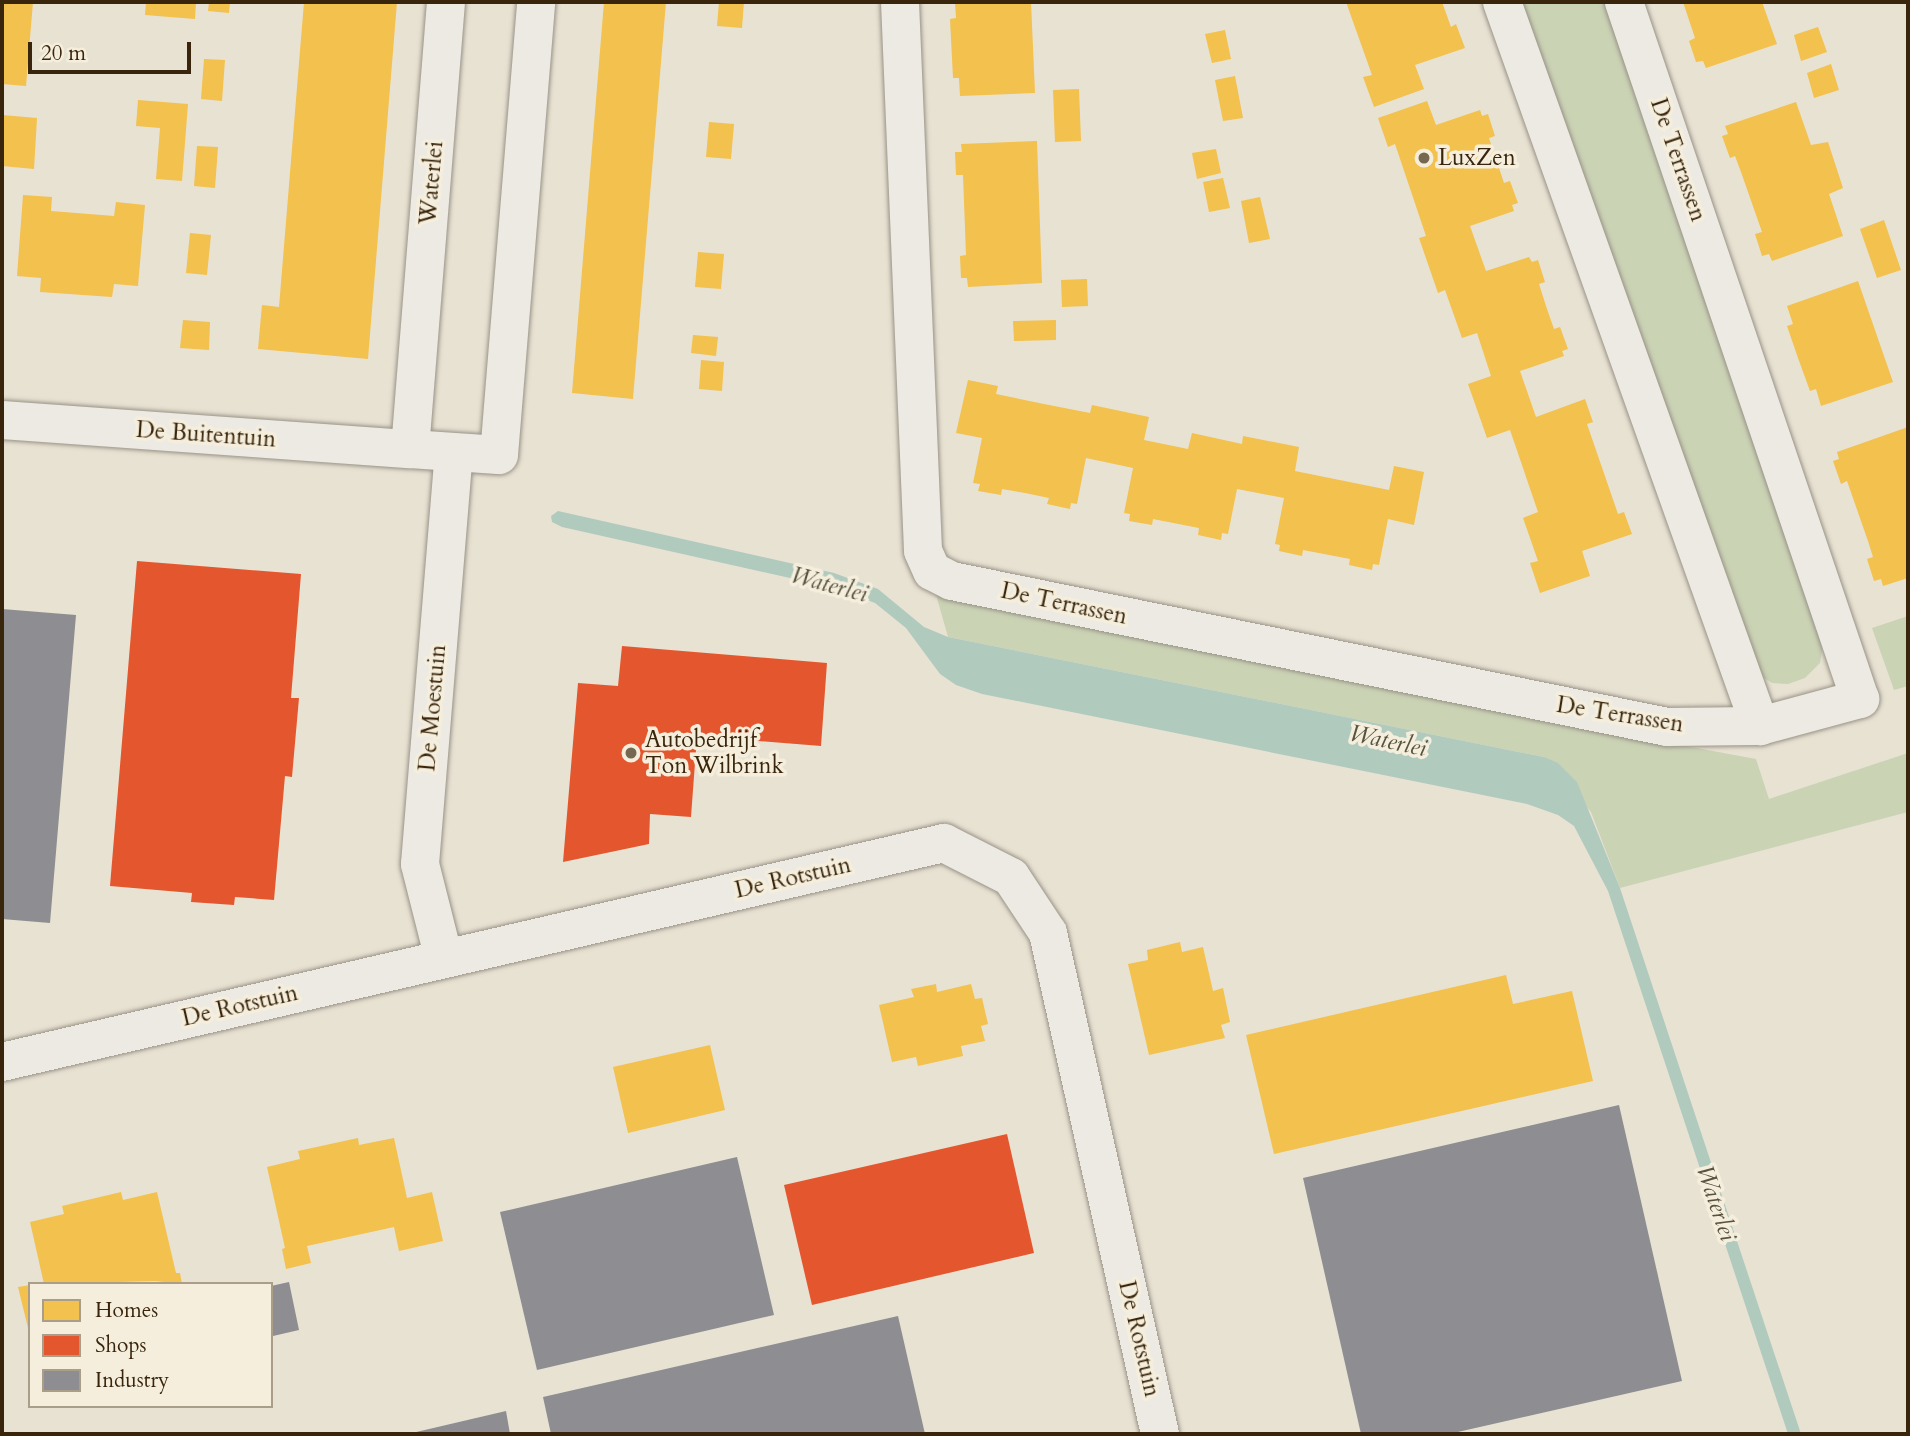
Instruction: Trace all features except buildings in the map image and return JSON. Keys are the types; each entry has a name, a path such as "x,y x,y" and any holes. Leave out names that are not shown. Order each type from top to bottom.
{"street":[{"name":"Waterlei","path":"410,449 446,2"},
{"path":"410,449 499,455 536,2"},
{"name":"De Terrassen","path":"900,2 923,551 932,571 952,581 1667,727 1760,726 1860,699 1625,2"},
{"path":"1502,2 1760,726"},
{"name":"De Buitentuin","path":"2,420 410,449"},
{"name":"De Moestuin","path":"444,960 420,864 454,454"},
{"name":"De Rotstuin","path":"2,1062 944,843 1012,877 1048,933 1160,1434"}],"shaded area":[{"path":"1520,2 1608,2 1823,645 1820,663 1805,678 1788,684 1772,683 1761,676"},
{"path":"933,584 1610,732 1756,759 1769,799 1908,753 1908,812 1620,888 1591,812 1544,757 948,637"},
{"path":"1908,616 1908,686 1894,690 1872,628"}],"water":[{"path":"558,511 834,573 878,589 924,627 948,637 1544,757 1558,763 1577,782 1620,888 1801,1434 1788,1434 1608,891 1574,826 1558,815 1527,804 982,694 956,685 940,674 906,628 875,603 835,588 562,527 552,522 551,516"}],"place":[{"name":"LuxZen","path":"1424,158"},
{"name":"Autobedrijf Ton Wilbrink","path":"631,753"}]}
